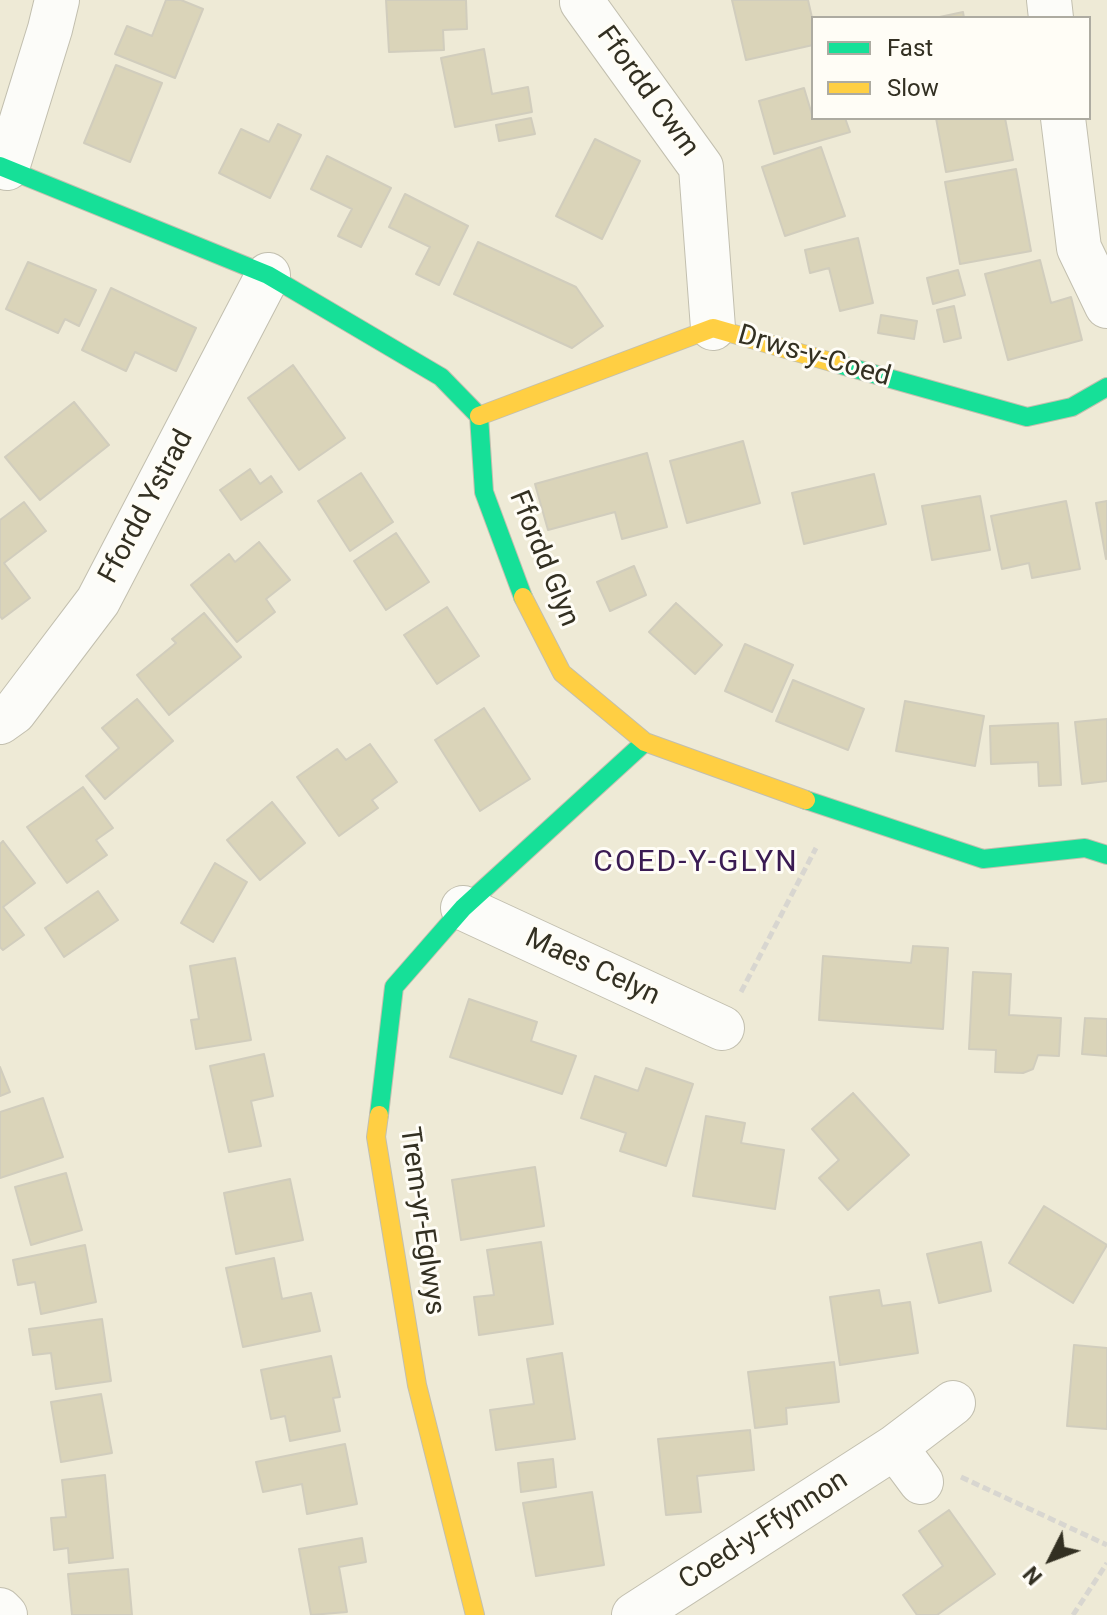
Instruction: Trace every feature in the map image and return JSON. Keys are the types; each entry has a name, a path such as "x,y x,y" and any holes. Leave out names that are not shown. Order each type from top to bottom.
{"street":[{"path":"57,0 4,167 268,275 441,377 479,416"},
{"name":"Ffordd Cwm","path":"582,2 701,167 713,328"},
{"path":"1063,120 1079,248 1107,306"},
{"name":"Ffordd Ystrad","path":"0,722 14,712 98,601 268,275"},
{"name":"Drws-y-Coed","path":"479,416 713,328 1027,417 1072,407 1107,387"},
{"name":"Ffordd Glyn","path":"479,416 484,492 515,580 555,660 562,673 645,742 836,811 983,859 1085,848 1107,855"},
{"name":"Trem-yr-Eglwys","path":"475,1615 417,1385 376,1137 394,987 463,908 645,742"},
{"name":"Maes Celyn","path":"463,908 722,1028"},
{"name":"Coed-y-Ffynnon","path":"634,1615 895,1447 953,1403"},
{"path":"895,1447 921,1482"},
{"path":"0,1610 5,1615"}],"path":[{"path":"722,1028 836,811"},
{"path":"895,1447 1107,1545"},
{"path":"1073,1615 1107,1563"}],"building":[{"path":"166,0 181,0 203,9 175,78 115,54 127,26 152,36"},
{"path":"386,0 466,0 467,29 443,30 444,50 389,52"},
{"path":"732,0 808,0 812,16 811,45 746,60"},
{"path":"484,49 492,94 528,87 532,112 455,127 441,58"},
{"path":"116,65 162,83 130,162 84,143"},
{"path":"804,88 811,120 846,120 850,132 774,154 759,101"},
{"path":"531,118 535,134 499,141 496,125"},
{"path":"936,120 1005,120 1013,160 946,172"},
{"path":"278,124 301,135 270,198 219,173 241,129 269,142"},
{"path":"595,139 640,161 602,239 556,216"},
{"path":"821,147 845,216 785,236 762,167"},
{"path":"327,156 391,188 361,247 338,236 352,209 311,189"},
{"path":"1016,169 1031,251 960,264 945,182"},
{"path":"405,194 468,226 439,285 416,274 430,247 389,227"},
{"path":"858,238 873,303 840,311 829,268 810,273 805,250"},
{"path":"478,242 576,287 603,326 572,348 454,294"},
{"path":"1040,260 1051,303 1071,297 1082,340 1008,360 985,274"},
{"path":"28,262 96,290 79,326 65,319 58,333 6,309"},
{"path":"958,270 965,295 933,304 927,278"},
{"path":"111,288 196,328 176,371 135,352 126,371 82,350"},
{"path":"954,306 961,338 944,342 937,310"},
{"path":"881,315 917,321 914,339 878,333"},
{"path":"293,365 345,438 299,470 248,398"},
{"path":"74,402 109,445 40,500 5,457"},
{"path":"743,441 760,503 687,523 670,461"},
{"path":"647,453 667,527 622,539 615,512 548,530 535,484"},
{"path":"250,469 260,484 271,476 282,492 241,520 220,490"},
{"path":"361,473 393,522 350,551 318,501"},
{"path":"874,474 886,524 804,544 792,493"},
{"path":"980,496 990,550 932,560 922,506"},
{"path":"1066,501 1080,569 1032,578 1029,563 1002,569 991,516"},
{"path":"1107,501 1107,558 1106,559 1096,503"},
{"path":"24,502 46,531 4,563 30,598 2,619 0,520"},
{"path":"396,533 429,582 386,610 354,561"},
{"path":"259,542 290,580 266,599 275,612 237,642 191,585 229,554 235,562"},
{"path":"634,566 646,595 610,611 597,582"},
{"path":"676,603 722,645 695,674 649,632"},
{"path":"447,607 479,656 437,684 404,635"},
{"path":"204,613 241,657 169,715 137,675 176,643 172,639"},
{"path":"745,644 793,665 772,712 725,691"},
{"path":"793,680 864,709 848,750 776,721"},
{"path":"137,699 173,741 105,799 86,776 119,748 102,728"},
{"path":"905,701 984,716 975,766 896,751"},
{"path":"484,708 530,779 480,811 435,740"},
{"path":"1107,719 1107,781 1082,784 1075,722"},
{"path":"1058,723 1061,785 1039,786 1038,762 991,764 990,726"},
{"path":"370,744 397,782 372,800 378,808 339,836 297,777 337,749 346,760"},
{"path":"83,787 113,828 96,840 107,855 67,883 27,827"},
{"path":"272,802 305,843 260,880 227,840"},
{"path":"3,841 35,883 3,907 24,935 3,950 0,947 0,844"},
{"path":"215,863 247,882 213,942 181,923"},
{"path":"98,891 118,920 64,957 45,928"},
{"path":"913,946 948,948 943,1029 819,1020 823,956 911,963"},
{"path":"235,958 251,1040 196,1049 191,1020 199,1019 190,966"},
{"path":"973,972 1011,974 1009,1015 1061,1018 1059,1056 1038,1055 1033,1069 1023,1073 995,1072 996,1050 969,1049"},
{"path":"469,999 537,1022 531,1041 576,1056 562,1094 450,1057"},
{"path":"1085,1018 1107,1019 1107,1056 1082,1054"},
{"path":"264,1054 273,1096 251,1101 261,1146 229,1152 210,1066"},
{"path":"0,1067 10,1092 0,1096"},
{"path":"646,1068 693,1084 666,1166 620,1151 626,1133 581,1118 595,1076 638,1091"},
{"path":"853,1093 909,1155 848,1210 819,1178 839,1160 812,1129"},
{"path":"43,1098 63,1157 0,1178 0,1112"},
{"path":"706,1116 745,1123 741,1143 784,1150 775,1209 693,1196"},
{"path":"535,1167 544,1226 461,1240 452,1180"},
{"path":"66,1173 82,1230 31,1245 15,1187"},
{"path":"290,1179 303,1240 236,1254 224,1193"},
{"path":"1044,1206 1107,1245 1073,1303 1009,1263"},
{"path":"541,1242 553,1324 479,1335 474,1297 494,1295 487,1250"},
{"path":"981,1242 991,1291 939,1303 927,1254"},
{"path":"85,1245 96,1302 41,1314 35,1282 18,1285 13,1260"},
{"path":"274,1258 282,1299 311,1293 320,1331 243,1347 226,1268"},
{"path":"879,1290 882,1306 910,1302 918,1353 840,1365 830,1297"},
{"path":"102,1319 111,1381 56,1389 51,1353 33,1355 29,1329"},
{"path":"1074,1345 1107,1348 1107,1429 1067,1426"},
{"path":"562,1353 575,1439 496,1450 490,1410 534,1404 527,1359"},
{"path":"331,1356 340,1397 333,1398 340,1431 290,1441 285,1416 271,1419 261,1370"},
{"path":"834,1362 839,1402 786,1408 787,1424 755,1428 748,1372"},
{"path":"101,1394 112,1453 61,1462 51,1402"},
{"path":"750,1430 754,1470 697,1476 701,1512 666,1515 658,1439"},
{"path":"345,1444 357,1504 307,1514 302,1484 263,1492 256,1462"},
{"path":"553,1459 556,1487 521,1492 518,1463"},
{"path":"105,1475 113,1558 69,1563 68,1548 54,1550 51,1518 66,1517 62,1480"},
{"path":"592,1492 604,1565 536,1576 523,1503"},
{"path":"949,1510 995,1574 937,1615 917,1615 903,1595 943,1566 919,1531"},
{"path":"362,1538 366,1562 339,1567 347,1612 311,1615 299,1549"},
{"path":"128,1569 132,1615 72,1615 68,1574"}],"traffic: fast":[{"path":"0,166 268,275 441,377 479,416 484,492 523,597"},
{"path":"838,364 1027,417 1072,407 1107,387"},
{"path":"379,1115 394,987 463,908 645,742"},
{"path":"806,800 983,859 1085,848 1107,855"}],"traffic: slow":[{"path":"479,416 713,328 838,364"},
{"path":"523,597 562,673 645,742 806,800"},
{"path":"379,1115 376,1137 417,1385 475,1615"}],"district":[{"name":"COED-Y-GLYN","path":"696,863"}]}
